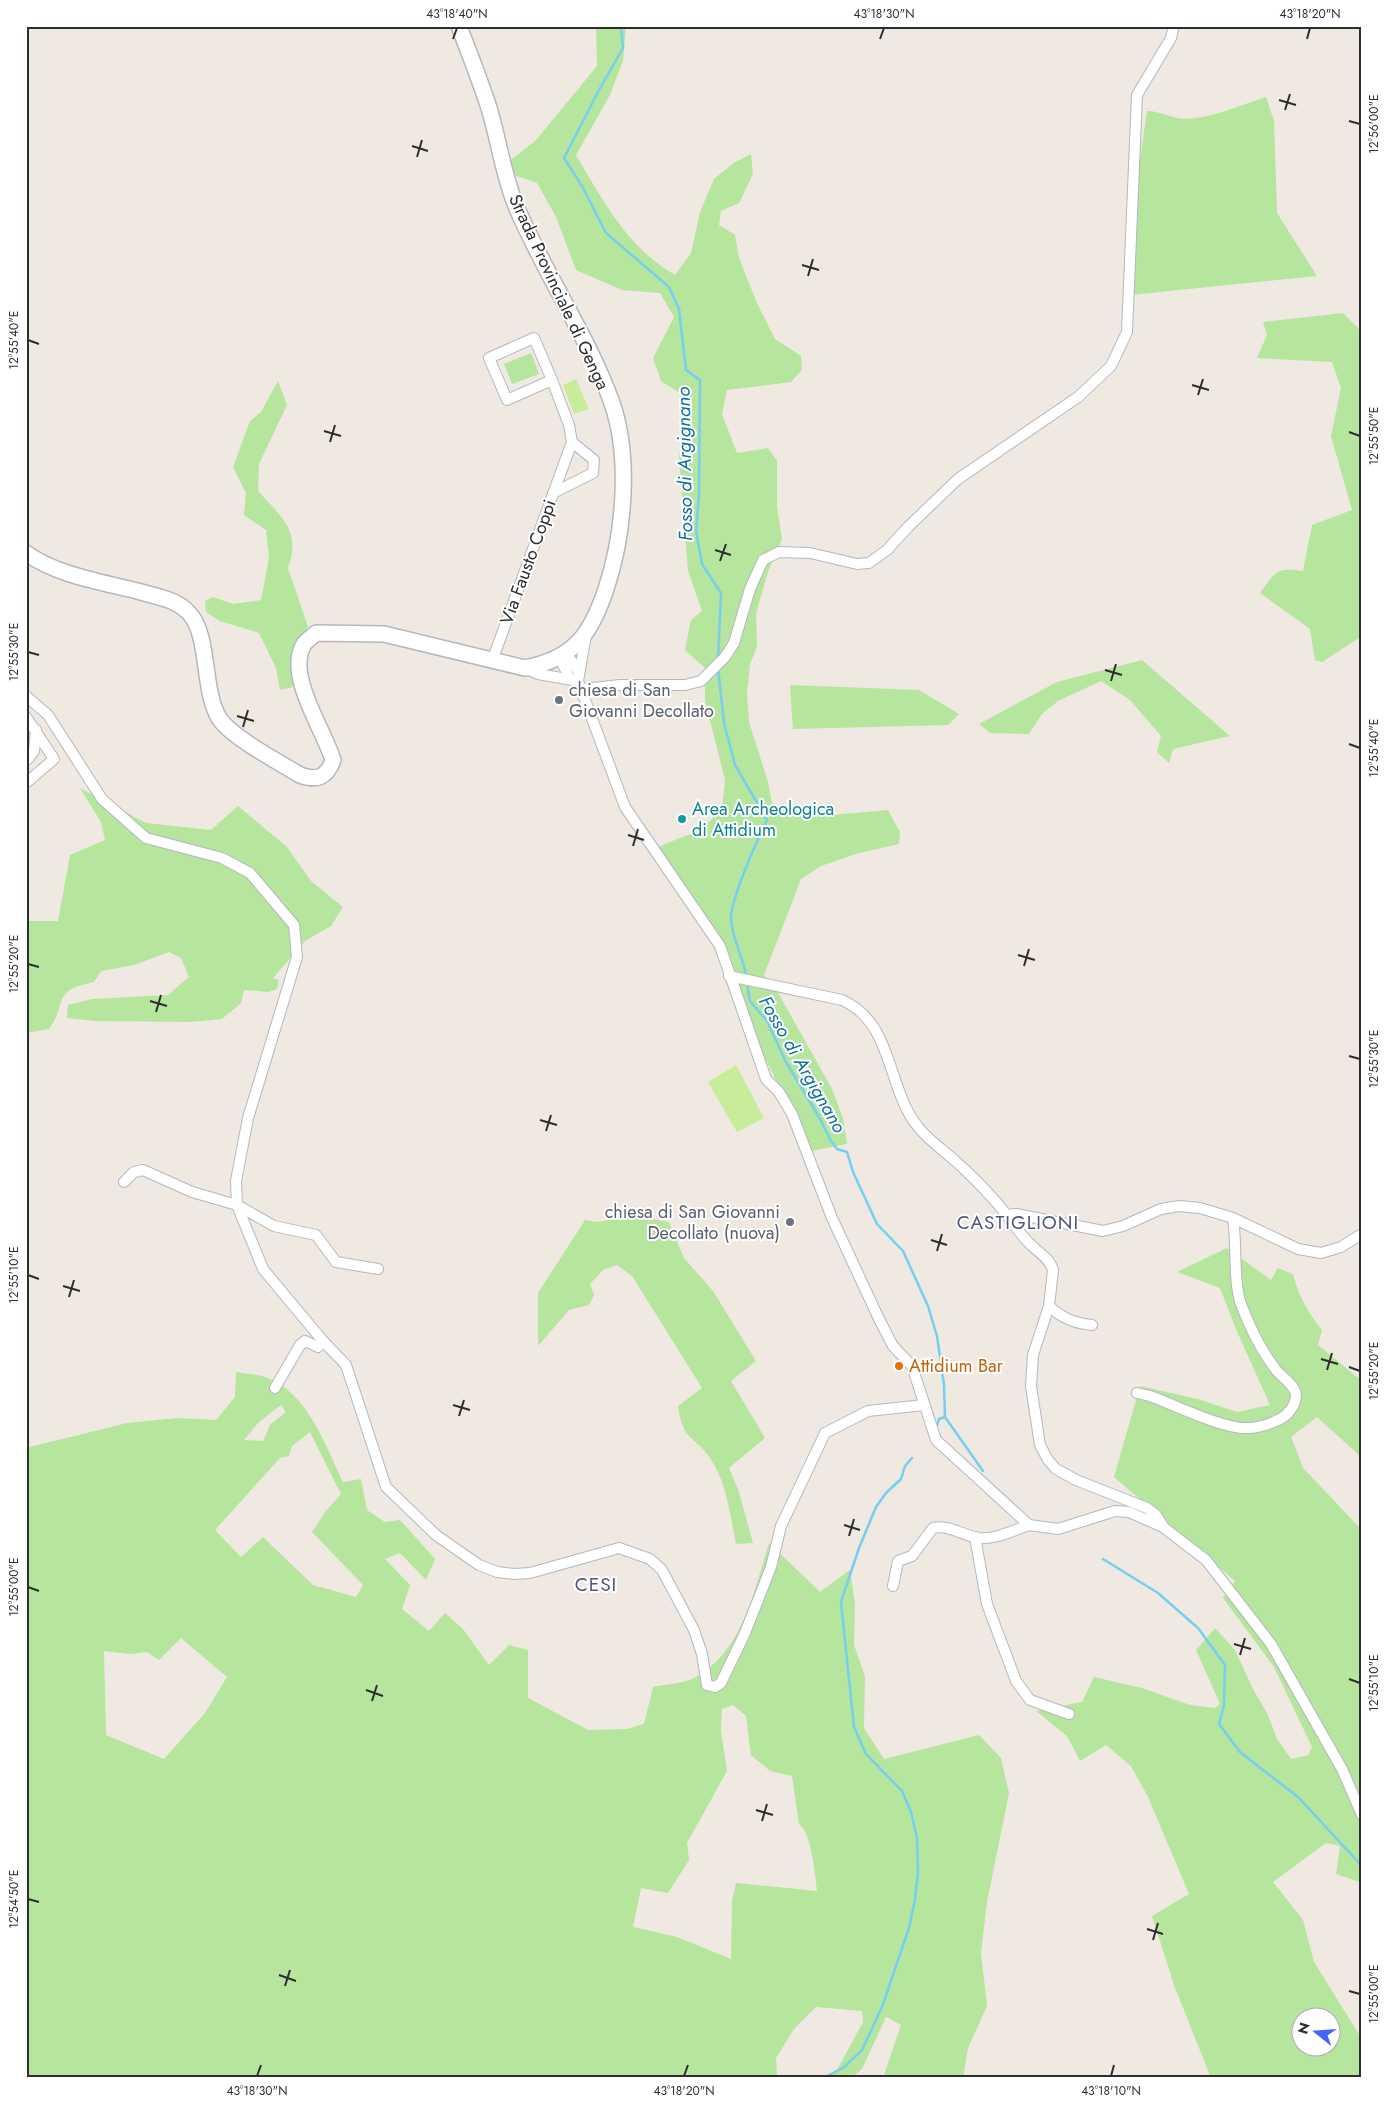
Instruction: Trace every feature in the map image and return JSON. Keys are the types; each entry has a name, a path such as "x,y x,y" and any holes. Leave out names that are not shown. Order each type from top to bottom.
{"main road":[{"name":"Strada Provinciale di Genga","path":"26,553 36,560 60,570 173,601 184,609 190,614 199,632 213,703 220,719 234,733 300,775 311,779 323,776 330,770 333,760 310,709 299,672 300,654 304,643 316,633 384,634 526,668 544,665 574,648 587,632 597,613 620,534 622,488 620,443 612,405 595,362 517,207 505,175 488,106 459,26"}],"street":[{"path":"526,668 551,677 620,685 685,685 701,681 725,657 734,643 750,589 763,560 779,552 810,553 857,564 869,563 887,550 958,479 1078,397 1111,366 1127,332 1137,95 1171,38 1174,26"},
{"path":"552,380 507,400 489,358 534,338 552,380 569,425 572,442 553,493"},
{"name":"Via Fausto Coppi","path":"492,661 553,493 593,473 594,460 572,442"},
{"path":"577,680 587,632"},
{"path":"562,656 563,665 577,680 625,807 720,946 732,976 766,1079 779,1092 792,1114 832,1218 853,1266 894,1346 912,1366 936,1440 1029,1526"},
{"path":"26,696 48,716 102,799 146,838 222,858 250,874 294,925 297,958 248,1118 236,1182 236,1204 263,1269 323,1341 346,1365 386,1487 436,1536 479,1565 497,1572 514,1574 530,1573 619,1548 650,1559 662,1570 694,1630 702,1654 707,1685 711,1688 721,1683 745,1633 771,1567 779,1530 825,1433 868,1411 924,1405"},
{"path":"26,717 54,758 26,783"},
{"path":"28,760 34,751 36,730"},
{"path":"732,976 842,1000 857,1006 868,1017 880,1039 908,1112 917,1126 962,1167 1007,1215 1029,1243 1052,1264 1053,1270 1048,1306 1036,1339 1031,1386 1034,1416 1040,1445 1048,1460 1056,1469 1076,1480 1147,1508 1156,1515 1164,1527"},
{"path":"124,1182 134,1172 143,1170 192,1192 236,1204 274,1226 316,1235 336,1262 378,1269"},
{"path":"1007,1215 1016,1214 1103,1230 1123,1226 1161,1208 1179,1206 1200,1208 1233,1218 1298,1248 1321,1253 1341,1247 1362,1234"},
{"path":"1137,1393 1231,1426 1247,1428 1268,1425 1285,1417 1293,1406 1296,1395 1293,1388 1265,1356 1241,1303 1238,1290 1233,1218"},
{"path":"1048,1306 1064,1318 1080,1324 1092,1325"},
{"path":"275,1388 300,1345 305,1341 318,1347 323,1341"},
{"path":"893,1586 898,1561 912,1556 933,1528 943,1527 975,1537 990,1538 1029,1526 1058,1529 1115,1511 1129,1512 1164,1527 1206,1560 1272,1644 1342,1769 1362,1815"},
{"path":"975,1537 987,1604 1016,1681 1030,1700 1069,1714"}],"green space":[{"path":"596,26 626,26 623,61 610,95 576,155 597,190 630,237 658,264 675,275 691,253 700,212 714,179 735,162 751,154 753,174 739,203 721,211 719,225 735,235 739,258 757,303 775,339 801,356 802,370 791,382 727,390 722,414 737,453 768,448 777,461 777,507 782,539 768,572 756,613 757,647 750,664 747,693 749,722 768,782 773,809 832,815 888,810 900,832 899,844 859,853 821,866 801,879 764,975 776,989 832,1089 843,1118 847,1144 811,1151 756,1040 716,947 649,850 701,830 722,809 725,780 705,701 705,668 685,650 691,620 702,611 688,571 679,459 686,408 683,395 661,381 653,358 674,317 660,293 622,290 576,270 556,217 537,183 514,175 511,160 536,140 597,66"},
{"path":"1266,97 1274,121 1277,213 1317,276 1130,295 1134,202 1147,111 1181,119 1196,118 1216,114"},
{"path":"1343,313 1362,332 1362,636 1322,662 1315,660 1310,629 1260,593 1269,580 1277,573 1287,570 1303,571 1312,525 1352,510 1331,436 1341,388 1332,362 1257,358 1267,335 1263,322"},
{"path":"531,353 539,374 512,384 504,364"},
{"path":"576,379 589,409 574,414 563,385"},
{"path":"278,381 287,405 259,464 258,491 281,517 291,534 292,555 288,568 308,627 298,642 293,655 293,687 280,690 276,668 259,633 220,621 206,612 205,601 213,597 233,604 261,600 269,558 266,530 244,515 246,493 233,467 250,421 261,412"},
{"path":"1142,660 1230,736 1173,749 1169,763 1157,752 1161,736 1130,700 1101,681 1058,701 1042,714 1029,734 990,733 979,724 1057,682"},
{"path":"790,685 919,690 959,714 948,725 793,729"},
{"path":"80,788 146,823 211,830 238,806 287,847 311,881 343,907 331,926 305,941 273,978 279,980 277,989 268,992 244,990 241,1003 222,1019 190,1022 96,1021 67,1018 68,1005 92,999 168,995 189,977 181,958 169,952 134,965 101,971 94,982 80,985 66,993 49,1029 26,1033 26,921 58,921 70,855 105,840 101,822"},
{"path":"736,1065 764,1118 737,1132 708,1082"},
{"path":"633,1216 669,1222 684,1258 713,1291 756,1361 731,1381 765,1438 729,1468 738,1489 753,1543 736,1544 727,1500 716,1468 704,1450 686,1432 680,1418 678,1406 702,1388 632,1276 617,1265 603,1270 590,1284 594,1295 589,1305 569,1310 538,1346 538,1293 585,1220 597,1222"},
{"path":"1227,1248 1271,1280 1278,1268 1293,1274 1304,1304 1322,1330 1318,1345 1362,1381 1362,1458 1317,1417 1291,1437 1303,1468 1362,1530 1360,1882 1336,1874 1340,1846 1326,1843 1273,1882 1303,1920 1314,1962 1362,2039 1362,2078 1211,2078 1174,1985 1152,1916 1189,1894 1148,1797 1131,1766 1106,1745 1080,1761 1067,1736 1036,1711 1082,1702 1094,1677 1142,1688 1190,1705 1215,1708 1220,1704 1196,1650 1215,1628 1235,1650 1253,1689 1268,1715 1277,1739 1291,1759 1308,1755 1312,1747 1274,1667 1223,1598 1235,1581 1114,1477 1140,1386 1198,1399 1237,1412 1270,1405 1235,1327 1220,1288 1177,1272"},
{"path":"236,1372 266,1377 284,1387 295,1397 315,1424 343,1482 361,1479 367,1510 385,1522 400,1520 435,1559 426,1580 400,1553 385,1559 410,1585 402,1609 429,1631 445,1613 463,1629 489,1665 509,1645 528,1650 528,1698 588,1730 627,1729 644,1724 653,1687 690,1680 711,1667 724,1653 744,1618 752,1600 769,1543 820,1592 850,1570 855,1604 854,1645 865,1676 864,1728 884,1759 979,1735 1001,1758 1009,1793 987,1902 981,1953 987,2006 968,2048 963,2078 883,2078 901,2025 886,2017 862,2069 851,2078 827,2078 838,2068 863,2022 862,2011 816,2007 794,2029 776,2058 777,2078 26,2078 26,1448 127,1423 178,1418 216,1420 235,1397","holes":["281,1405 286,1412 270,1425 263,1441 244,1440 259,1422","310,1432 341,1494 326,1511 312,1532 363,1585 356,1597 313,1585 263,1537 241,1557 215,1530 280,1458 289,1456 292,1446","181,1638 227,1677 205,1713 164,1759 106,1735 104,1651 130,1654 147,1652 159,1660","733,1705 746,1716 751,1755 770,1771 792,1776 799,1824 807,1836 810,1845 817,1891 736,1883 732,1901 731,1959 677,1937 633,1927 641,1888 668,1893 689,1860 687,1843 727,1771 721,1731 722,1709"]}],"waterway":[{"name":"Fosso di Argignano","path":"621,26 623,48 564,158 582,186 606,233 669,287 679,309 686,370 700,380 699,494 696,531 702,564 721,593 718,660"},
{"name":"Fosso di Argignano","path":"718,668 724,723 735,765 767,820 745,869 732,910 733,934 743,961 746,976"},
{"name":"Fosso di Argignano","path":"747,984 750,1001 767,1021 786,1062 831,1141 837,1149 847,1152 853,1172 877,1224 903,1251 928,1306 937,1336 944,1385 945,1417 983,1471"},
{"path":"937,1425 939,1419 945,1417"},
{"path":"823,2078 843,2068 862,2050 882,2007 909,1928 915,1899 918,1873 917,1838 911,1812 902,1791 866,1754 854,1727 841,1602 859,1548 876,1507 886,1493 901,1479 905,1466 912,1458"},
{"name":"Fosso di Argignano","path":"1103,1559 1158,1593 1198,1628 1225,1665 1224,1705 1219,1724 1240,1752 1298,1797 1362,1866"}],"place":[{"name":"chiesa di San Giovanni Decollato","path":"559,700"},
{"name":"Area Archeologica di Attidium","path":"682,819"},
{"name":"chiesa di San Giovanni Decollato (nuova)","path":"790,1222"},
{"name":"Attidium Bar","path":"899,1366"}],"district":[{"name":"CASTIGLIONI","path":"1018,1222"},
{"name":"CESI","path":"596,1584"}]}
